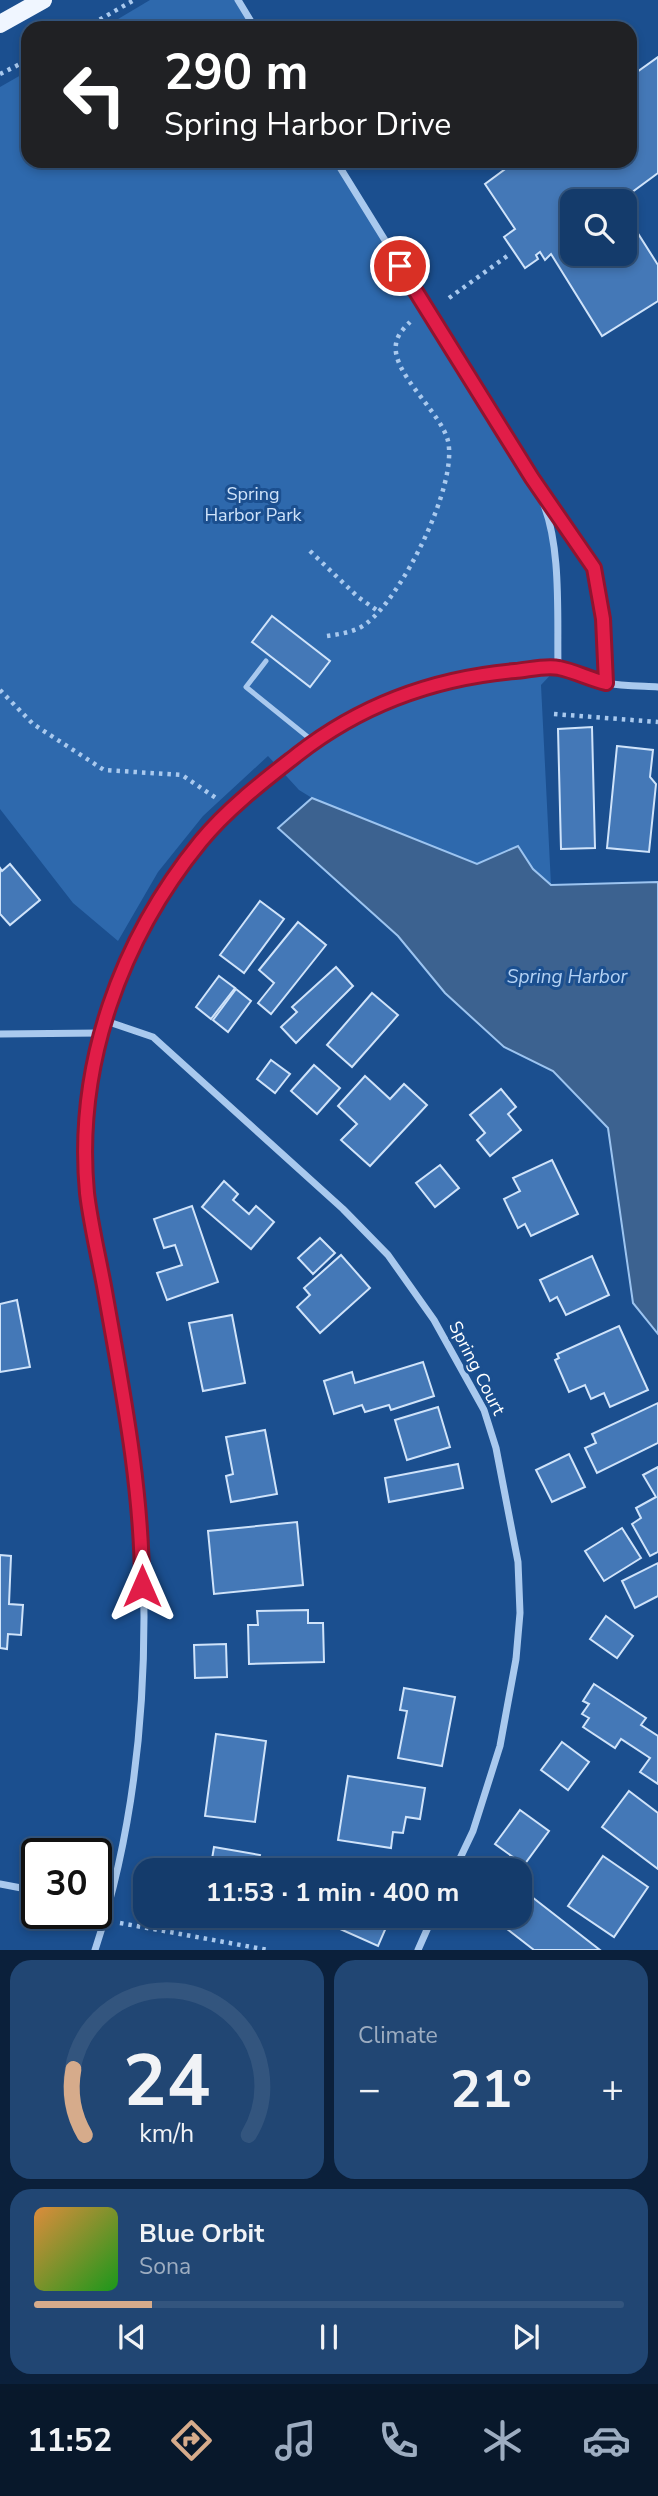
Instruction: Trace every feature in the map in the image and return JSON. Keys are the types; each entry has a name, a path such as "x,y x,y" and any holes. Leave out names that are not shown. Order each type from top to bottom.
{"main road":[{"path":"0,24 43,0"}],"street":[{"path":"238,0 251,21"},
{"path":"340,168 532,478 594,568 603,619 606,683"},
{"path":"532,478 546,509 557,580 558,667"},
{"path":"112,1888 124,1839 139,1724 142,1540 129,1428 88,1194 85,1130 103,1020 137,941 171,881 202,839 232,809 314,742 364,710 428,687 479,674 558,667 606,683 658,687"},
{"name":"Spring Court","path":"103,1020 153,1037 352,1218 388,1255 435,1320 484,1410 496,1448 518,1562 520,1613 516,1659 500,1746 473,1831 460,1858"},
{"path":"0,1034 100,1033"},
{"path":"0,1884 21,1889"},
{"path":"418,1950 428,1928"},
{"path":"95,1950 102,1929"}],"lane":[{"path":"266,662 246,687 314,742"}],"path":[{"path":"97,21 134,0"},
{"path":"0,74 21,64"},
{"path":"449,298 510,254"},
{"path":"327,636 347,633 367,624 408,572 437,508 446,471 448,442 396,356 398,335 410,322"},
{"path":"310,551 358,597 378,611"},
{"path":"0,690 33,724 104,770 182,775 232,809"},
{"path":"554,714 658,722"},
{"path":"112,1921 268,1950"}],"green space":[{"path":"150,0 238,0 251,21 115,21"},
{"name":"Spring Harbor Park","path":"21,75 21,168 340,168 532,478 548,524 555,571 558,667 541,685 551,885 533,869 518,846 477,864 312,798 299,790 268,756 203,816 158,872 118,941 73,903 0,809 0,87"}],"water":[{"name":"Spring Harbor","path":"312,798 477,864 518,846 533,869 551,885 658,882 658,1334 633,1303 608,1128 553,1071 504,1047 445,993 398,936 278,828"}],"building":[{"path":"658,57 658,173 636,189 560,189 560,266 637,266 637,232 658,265 658,301 602,336 551,254 545,260 540,252 536,255 538,259 525,268 504,237 515,229 485,184 507,168 637,168 637,72"},
{"path":"272,616 330,661 310,687 252,642"},
{"path":"592,727 595,848 561,849 558,729"},
{"path":"617,746 653,750 650,777 656,784 649,852 607,848"},
{"path":"10,864 40,900 10,925 0,914 0,868 2,871"},
{"path":"260,901 284,919 244,973 220,955"},
{"path":"298,922 326,945 271,1014 258,1003 274,983 259,970"},
{"path":"336,967 353,986 296,1043 281,1027 297,1012 292,1007"},
{"path":"219,976 235,988 211,1019 196,1007"},
{"path":"236,989 251,1001 228,1032 213,1020"},
{"path":"372,993 398,1015 352,1067 327,1045"},
{"path":"271,1060 290,1074 275,1093 257,1079"},
{"path":"314,1065 340,1088 317,1114 291,1091"},
{"path":"365,1076 390,1099 404,1084 427,1105 370,1166 341,1140 357,1124 338,1106"},
{"path":"501,1089 516,1107 508,1114 521,1130 490,1156 477,1140 485,1133 470,1115"},
{"path":"552,1160 578,1214 531,1236 525,1224 518,1228 504,1199 520,1191 513,1178"},
{"path":"440,1165 459,1188 435,1207 416,1183"},
{"path":"224,1181 238,1194 233,1200 249,1214 256,1206 274,1222 251,1249 202,1207"},
{"path":"192,1206 218,1282 167,1300 157,1273 182,1265 175,1245 164,1248 154,1219"},
{"path":"320,1238 335,1253 313,1274 298,1258"},
{"path":"341,1255 370,1288 320,1333 297,1307 310,1295 304,1288"},
{"path":"592,1256 609,1295 566,1315 557,1297 550,1301 540,1280"},
{"path":"17,1300 30,1367 0,1372 0,1304"},
{"path":"232,1315 245,1383 203,1391 189,1323"},
{"path":"619,1326 648,1390 610,1407 604,1393 591,1399 585,1385 569,1392 555,1360 559,1358 557,1354"},
{"path":"423,1362 434,1396 391,1410 389,1405 365,1412 362,1405 334,1414 324,1381 352,1372 355,1383"},
{"path":"658,1403 658,1443 597,1473 585,1448 596,1443 592,1434"},
{"path":"438,1407 450,1447 407,1460 395,1420"},
{"path":"265,1430 277,1494 231,1502 226,1476 233,1474 226,1437"},
{"path":"569,1454 585,1487 552,1502 536,1470"},
{"path":"458,1464 463,1488 389,1502 385,1478"},
{"path":"658,1467 658,1552 650,1556 632,1524 641,1518 636,1508 656,1497 643,1475"},
{"path":"297,1522 303,1585 214,1594 208,1531"},
{"path":"622,1528 641,1558 604,1581 585,1551"},
{"path":"0,1555 11,1556 9,1604 23,1605 21,1635 8,1634 7,1649 0,1648"},
{"path":"658,1563 658,1596 635,1608 622,1581"},
{"path":"308,1610 308,1623 323,1623 324,1662 249,1664 248,1625 258,1625 257,1611"},
{"path":"606,1616 633,1636 617,1658 590,1639"},
{"path":"226,1644 227,1677 195,1678 194,1645"},
{"path":"594,1684 646,1718 641,1725 658,1736 658,1784 640,1772 650,1758 621,1739 615,1748 583,1727 589,1718 582,1714 589,1704 583,1701"},
{"path":"404,1688 455,1697 442,1766 398,1758 407,1711 400,1710"},
{"path":"216,1734 266,1741 255,1822 205,1816"},
{"path":"562,1742 589,1762 568,1790 541,1770"},
{"path":"348,1776 425,1788 420,1819 406,1817 403,1833 393,1832 391,1848 338,1840"},
{"path":"629,1791 658,1813 658,1869 602,1827"},
{"path":"520,1810 549,1831 529,1858 514,1858 495,1844"},
{"path":"214,1847 260,1855 259,1858 212,1858"},
{"path":"603,1856 648,1887 614,1937 568,1906"},
{"path":"532,1897 600,1950 534,1950 506,1928 532,1928"},
{"path":"340,1928 386,1928 378,1946"}],"route":[{"path":"142,1586 142,1540 133,1454 88,1194 85,1130 103,1020 137,941 171,881 202,839 275,772 329,731 364,710 428,687 479,674 558,667 583,678 606,683 603,619 594,568 532,478 400,266"}]}
